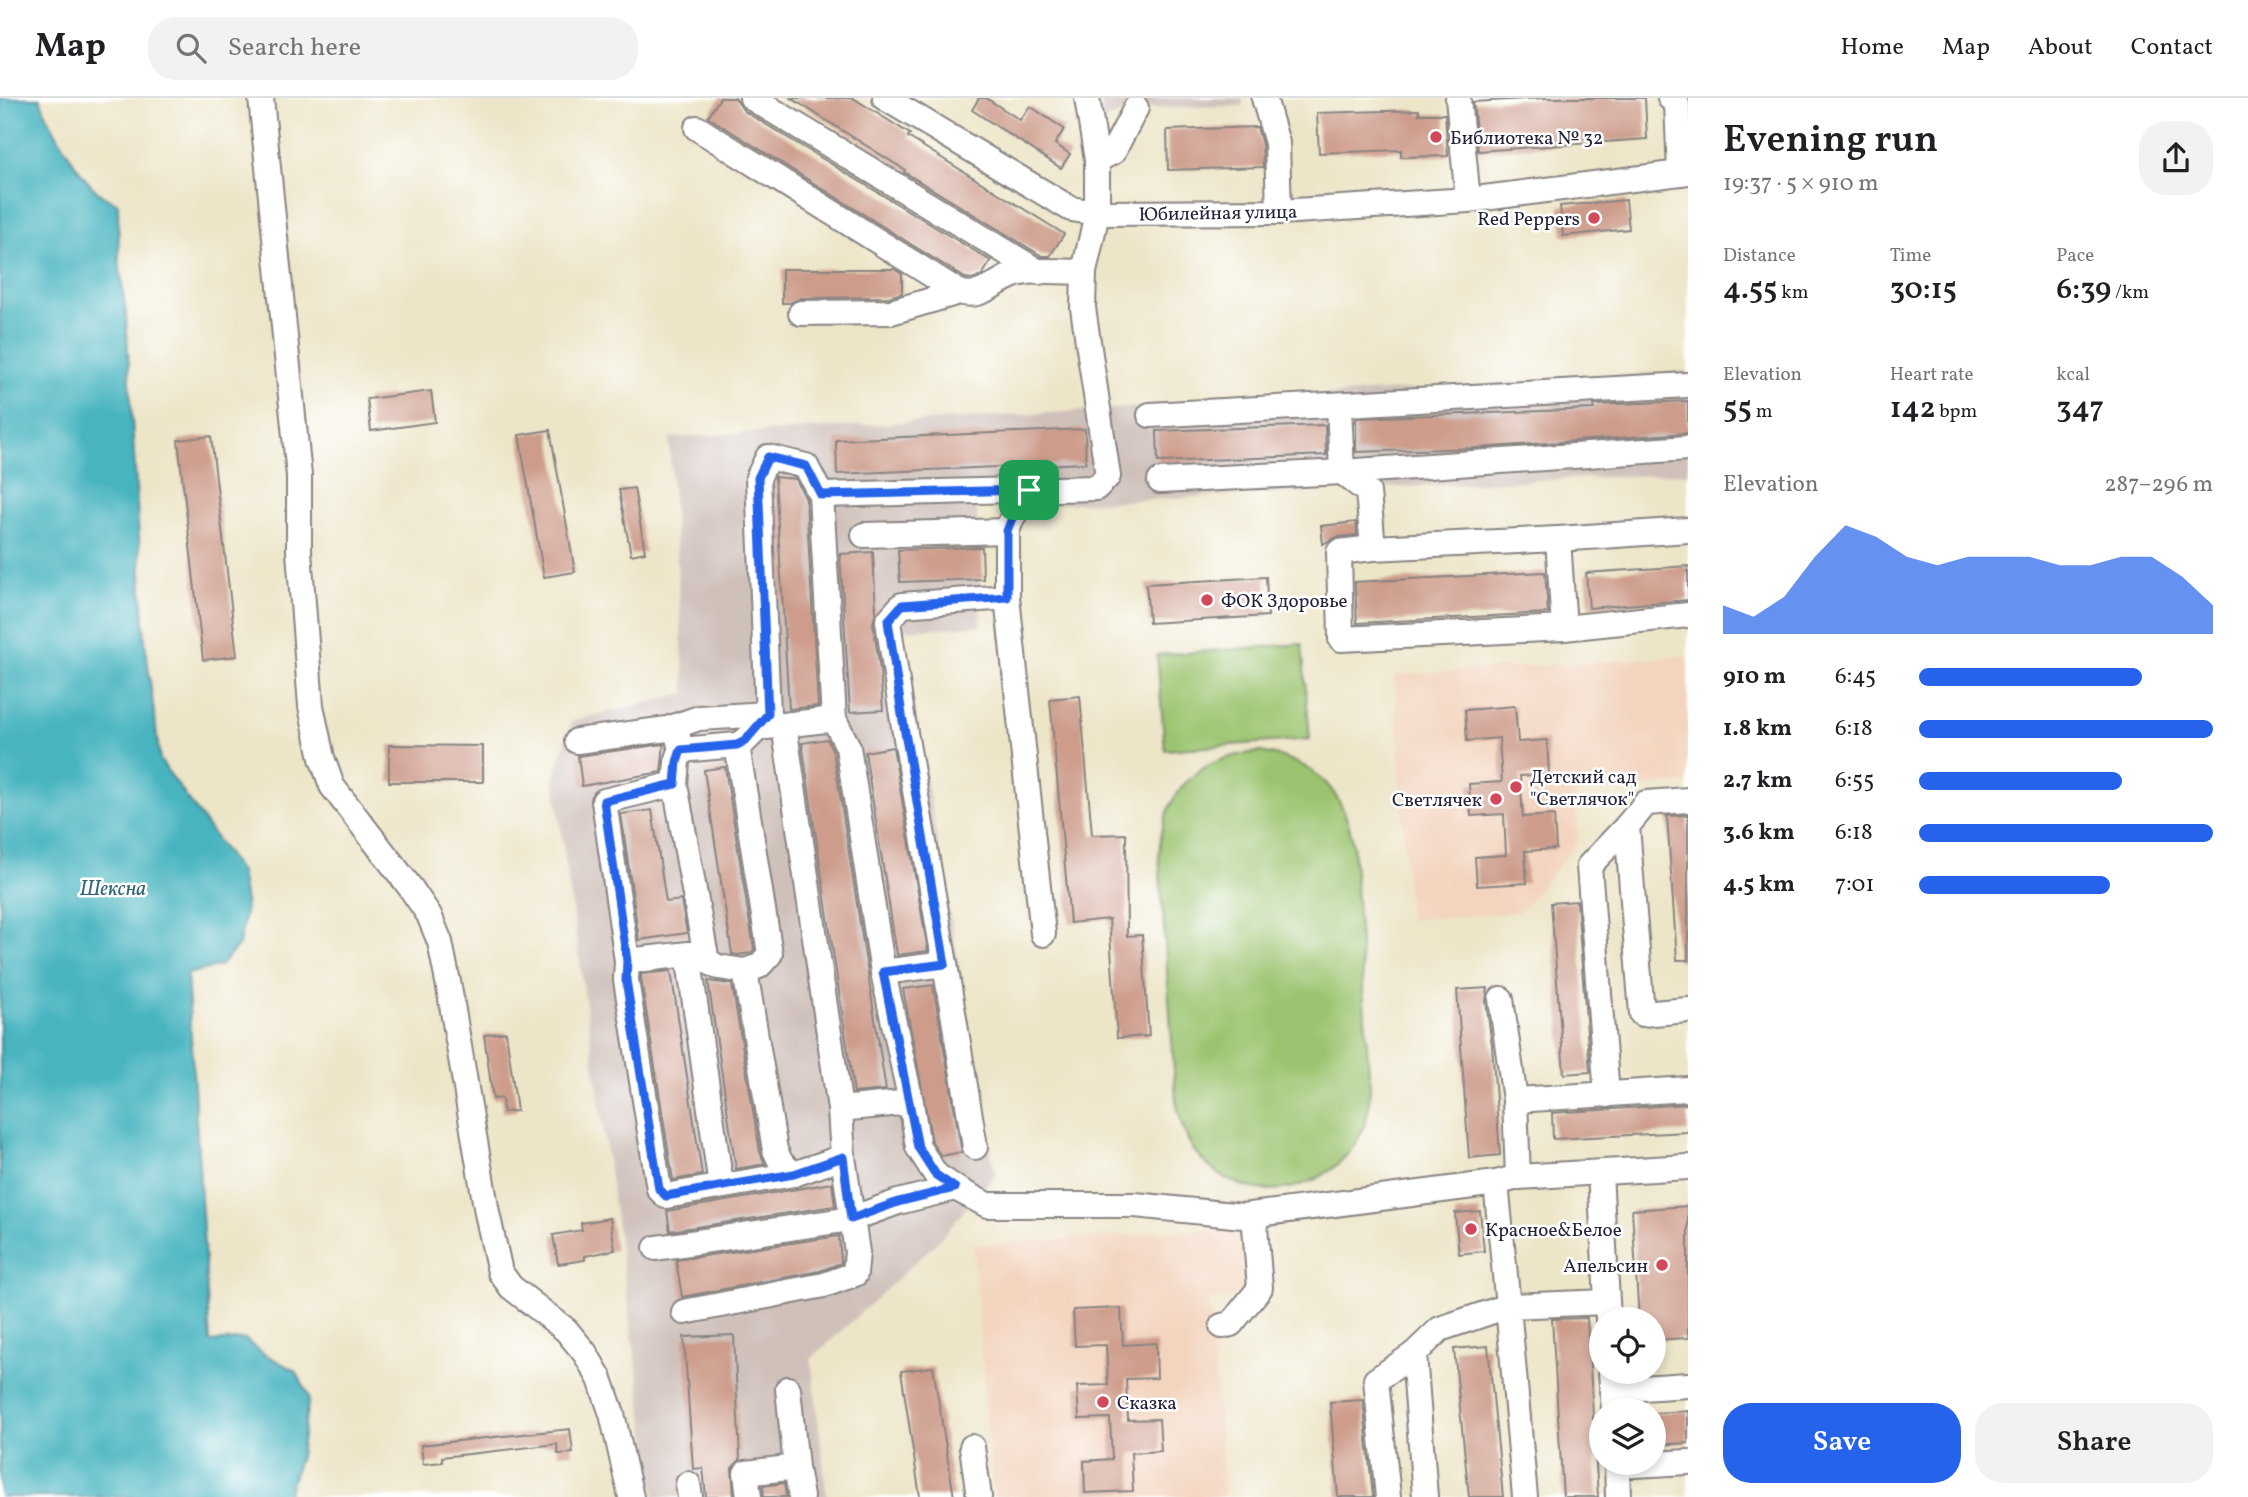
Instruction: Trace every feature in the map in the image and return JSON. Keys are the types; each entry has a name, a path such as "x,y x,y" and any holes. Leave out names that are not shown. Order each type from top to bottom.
{"street":[{"path":"261,98 299,476 299,552 312,706 322,758 332,786 429,915 440,942 449,987 487,1213 500,1272 511,1287 566,1330 585,1353 600,1379 612,1414 631,1497"},
{"path":"752,98 1039,272"},
{"name":"Юбилейная улица","path":"885,98 1071,209 1097,214 1279,212 1468,200 1684,173"},
{"path":"821,495 1096,488 1108,476 1083,308 1084,272 1097,214 1097,160 1087,98"},
{"path":"1264,98 1277,143 1279,212"},
{"path":"1458,98 1468,200"},
{"path":"1671,98 1676,103 1684,173"},
{"path":"1097,160 1113,152 1136,108"},
{"path":"697,128 959,292 969,295 982,293 1012,275 1084,272"},
{"path":"801,313 891,312 959,292"},
{"path":"1150,415 1688,385"},
{"path":"1339,405 1342,472 1368,492 1373,548"},
{"path":"1160,481 1342,472 1688,448"},
{"path":"684,1312 824,1285 855,1274 857,1252 843,1157 840,1109 770,722 758,478 768,457 806,466 821,495 834,719 848,747 883,972 918,1147 936,1175 988,1205 1135,1205 1243,1216 1507,1180 1688,1167"},
{"path":"1029,490 1007,531 1007,597 1043,934"},
{"path":"1688,530 1339,552 1342,639 1564,628 1688,615"},
{"path":"864,535 1007,531"},
{"path":"1558,539 1564,628"},
{"path":"975,1147 888,621 902,605 1007,597"},
{"path":"577,741 676,726 699,718 770,722 834,719"},
{"path":"681,750 737,745 770,722"},
{"path":"676,726 681,750 675,784 721,1186"},
{"path":"627,961 696,953 718,967 745,971 759,966 770,954 737,745"},
{"path":"675,784 604,801 627,961 626,980 659,1189 666,1196 794,1174 843,1157"},
{"path":"1607,1095 1589,866 1646,803 1688,800"},
{"path":"1628,826 1642,1014 1688,1010"},
{"path":"883,972 945,964"},
{"path":"745,971 775,1150 781,1163 794,1174"},
{"path":"1501,999 1515,1100 1507,1180 1508,1306 1525,1497"},
{"path":"1515,1100 1688,1089"},
{"path":"840,1109 911,1102"},
{"path":"1601,1173 1607,1307"},
{"path":"656,1248 851,1219 898,1202 955,1188"},
{"path":"1222,1325 1231,1324 1260,1288 1254,1215"},
{"path":"1388,1497 1376,1380 1414,1354 1440,1329 1508,1306 1589,1310"},
{"path":"1414,1354 1425,1497"},
{"path":"1612,1391 1688,1385"},
{"path":"788,1389 801,1497"},
{"path":"972,1447 979,1495"},
{"path":"1666,1463 1688,1462"},
{"path":"749,1497 746,1473 796,1467"},
{"path":"1617,1475 1618,1497"}],"shaded area":[{"path":"1101,98 1243,98 1243,106 1136,108 1103,120"},
{"path":"1688,371 1688,473 977,508 981,626 901,630 995,1175 936,1243 811,1359 827,1497 655,1497 554,779 572,721 685,693 669,438"},
{"name":"Детский сад \"Светлячок\"","path":"1688,656 1688,783 1576,792 1578,841 1521,912 1409,920 1394,675"},
{"path":"1244,1227 1249,1275 1244,1294 1209,1301 1225,1493 1223,1497 993,1497 973,1245"}],"green space":[{"path":"1302,644 1310,739 1165,750 1157,655"},
{"path":"1261,752 1297,763 1312,771 1334,793 1348,824 1353,843 1370,1088 1365,1124 1347,1155 1330,1170 1311,1181 1289,1188 1267,1190 1245,1186 1224,1177 1205,1163 1189,1142 1182,1126 1176,1100 1159,856 1167,813 1187,781 1218,761"}],"water":[{"name":"Шексна","path":"0,98 40,98 50,122 85,179 103,196 118,204 119,259 126,315 145,641 160,760 240,872 246,907 239,945 220,966 187,974 210,1342 245,1339 264,1354 296,1371 309,1397 300,1456 287,1497 0,1497"}],"building":[{"path":"720,98 735,98 744,111 991,261 982,275 972,279 965,278 708,117"},
{"path":"791,98 853,98 910,134 908,137 1064,234 1050,256 1042,256 904,172 905,170"},
{"path":"979,98 986,98 1020,120 1030,106 1064,129 1055,144 1070,154 1061,168 972,110"},
{"path":"1545,98 1645,98 1647,139 1478,151 1473,102"},
{"path":"1419,110 1419,114 1445,114 1448,156 1401,157 1401,150 1319,153 1317,113"},
{"path":"1257,127 1262,145 1263,167 1168,170 1167,130"},
{"name":"Red Peppers","path":"1626,200 1629,229 1563,236 1560,206"},
{"path":"782,269 894,269 902,274 902,293 889,297 801,298 782,303"},
{"path":"431,391 435,422 371,431 367,399"},
{"path":"1688,401 1688,433 1476,448 1356,452 1356,418 1594,409 1594,405"},
{"path":"1325,425 1326,455 1158,462 1157,431"},
{"path":"1085,429 1086,463 837,474 836,440"},
{"path":"550,430 575,572 544,577 519,435"},
{"path":"211,436 237,656 203,660 178,440"},
{"path":"775,477 796,479 806,499 818,706 789,709"},
{"path":"634,488 645,552 631,555 619,490"},
{"path":"1356,522 1357,535 1337,537 1323,544 1321,526"},
{"path":"982,547 983,579 900,582 898,550"},
{"path":"873,552 876,612 873,623 883,710 850,712 840,554"},
{"path":"1688,566 1688,600 1589,608 1586,573"},
{"path":"1545,572 1548,613 1357,623 1355,582"},
{"name":"ФОК Здоровье","path":"1266,577 1268,616 1149,623 1146,584"},
{"path":"1080,696 1092,835 1126,834 1127,936 1142,935 1149,1036 1117,1038 1109,919 1070,923 1050,699"},
{"name":"Светлячек","path":"1515,706 1518,742 1547,740 1549,774 1520,776 1523,817 1554,815 1556,849 1525,851 1527,883 1477,886 1475,857 1506,855 1504,814 1471,816 1469,784 1502,782 1499,738 1467,741 1465,710"},
{"path":"827,739 833,751 886,1090 854,1093 802,743"},
{"path":"664,744 661,772 582,786 578,756"},
{"path":"389,745 483,746 483,782 389,782"},
{"path":"893,747 928,951 897,955 865,752"},
{"path":"725,767 754,949 751,953 738,955 732,954 704,770"},
{"path":"652,810 666,902 681,900 687,933 639,940 621,814"},
{"path":"1688,815 1688,960 1677,960 1667,816"},
{"path":"1577,901 1590,1072 1564,1074 1551,903"},
{"path":"671,971 702,1175 673,1180 641,979 641,974"},
{"path":"708,981 732,984 760,1152 765,1164 736,1169"},
{"path":"933,985 962,1152 941,1156 932,1142 903,989"},
{"path":"1488,988 1486,1001 1500,1155 1469,1158 1457,990"},
{"path":"506,1032 517,1111 503,1112 502,1098 493,1099 484,1035"},
{"path":"1688,1104 1688,1132 1553,1139 1552,1113"},
{"path":"832,1183 835,1206 670,1231 667,1211"},
{"name":"Апельсин","path":"1688,1206 1688,1338 1666,1339 1666,1307 1638,1307 1632,1210"},
{"path":"1480,1211 1484,1251 1459,1254 1455,1213"},
{"path":"610,1218 615,1250 585,1256 585,1260 558,1264 553,1235 582,1230 581,1223"},
{"path":"839,1236 841,1263 820,1271 682,1297 676,1260"},
{"name":"Сказка","path":"1121,1308 1123,1345 1156,1343 1157,1378 1126,1379 1128,1420 1159,1419 1161,1451 1131,1453 1133,1491 1085,1493 1084,1461 1112,1459 1110,1418 1079,1419 1077,1386 1108,1385 1106,1345 1075,1346 1073,1310"},
{"path":"1587,1318 1592,1398 1589,1398 1589,1475 1597,1475 1598,1497 1563,1497 1552,1319"},
{"path":"734,1335 740,1460 732,1468 734,1497 706,1497 703,1468 693,1469 684,1337"},
{"path":"1488,1346 1503,1497 1469,1497 1454,1349"},
{"path":"933,1367 954,1497 920,1497 901,1371"},
{"path":"1363,1400 1373,1497 1338,1497 1330,1402"},
{"path":"1688,1411 1688,1443 1666,1444 1666,1412"},
{"path":"570,1429 573,1453 558,1454 557,1444 442,1457 442,1462 423,1464 421,1445"},
{"path":"784,1483 786,1497 764,1497 763,1486"}],"place":[{"name":"Библиотека № 32","path":"1436,137"},
{"name":"Red Peppers","path":"1594,218"},
{"name":"ФОК Здоровье","path":"1207,600"},
{"name":"Детский сад \"Светлячок\"","path":"1516,787"},
{"name":"Светлячек","path":"1496,799"},
{"name":"Красное&Белое","path":"1471,1229"},
{"name":"Апельсин","path":"1662,1265"},
{"name":"Сказка","path":"1103,1402"}],"route":[{"path":"768,457 806,466 821,495 1029,490 1007,531 1007,597 902,605 888,621 945,964 883,972 918,1147 936,1175 955,1188 898,1202 851,1219 843,1157 794,1174 666,1196 659,1189 626,980 627,961 604,801 675,784 681,750 737,745 758,728 768,714 758,478 768,457"}]}
